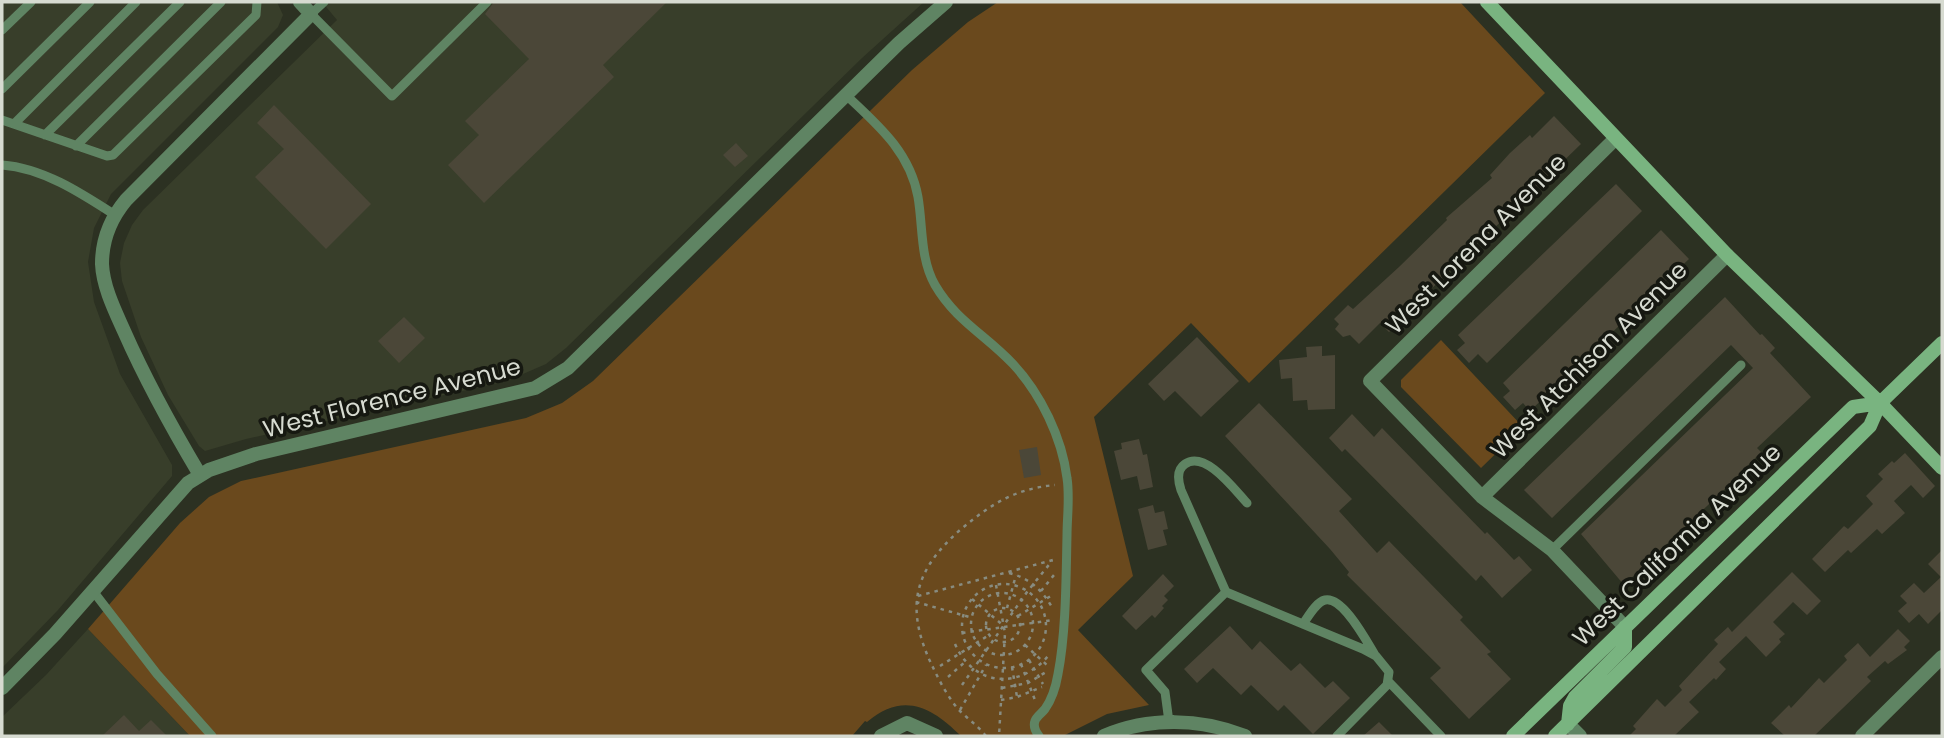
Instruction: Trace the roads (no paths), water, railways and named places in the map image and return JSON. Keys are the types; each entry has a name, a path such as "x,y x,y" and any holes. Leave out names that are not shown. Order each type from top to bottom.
{"main road":[{"path":"1488,2 1727,256 1942,468"},
{"name":"West California Avenue","path":"1555,736 1870,426 1880,404 1942,343"},
{"name":"West California Avenue","path":"1513,736 1853,407 1880,404"},
{"path":"1568,724 1570,706 1575,697 1625,648 1625,627"}],"street":[{"path":"200,475 146,379 117,317 104,278 103,254 107,234 115,215 136,189 311,14 300,2"},
{"name":"West Florence Avenue","path":"2,688 47,643 176,495 200,475 256,454 535,388 568,368 899,43 946,2"},
{"name":"West Lorena Avenue","path":"1482,497 1370,381 1615,139"},
{"name":"West Atchison Avenue","path":"1482,497 1727,256"},
{"path":"1482,497 1552,550 1625,627"},
{"path":"1862,736 1942,657"},
{"path":"1104,736 1118,730 1169,722 1195,722 1245,736"},
{"path":"881,736 907,723 936,736"},
{"path":"1568,724 1580,736"}],"lane":[{"path":"2,30 31,2"},
{"path":"2,89 90,2"},
{"path":"14,124 135,2"},
{"path":"45,135 180,2"},
{"path":"76,146 221,2"},
{"path":"2,120 107,156 113,155 256,15 257,2"},
{"path":"324,2 311,14 392,96 487,2"},
{"path":"846,95 897,146 909,166 917,195 925,257 933,282 953,312 1013,365 1031,389 1063,455 1068,484 1067,557 1058,674 1051,698 1035,721 1038,736"},
{"path":"2,165 57,181 115,215"},
{"path":"1552,550 1741,365"},
{"path":"1247,503 1215,469 1198,461 1187,462 1181,468 1178,478 1181,490 1226,592 1376,656"},
{"path":"93,591 157,674 212,736"},
{"path":"1169,722 1166,692 1146,670 1226,592"},
{"path":"1303,624 1320,603 1326,599 1334,600 1349,615 1389,672 1389,682 1441,736"},
{"path":"1336,736 1389,682"}]}
